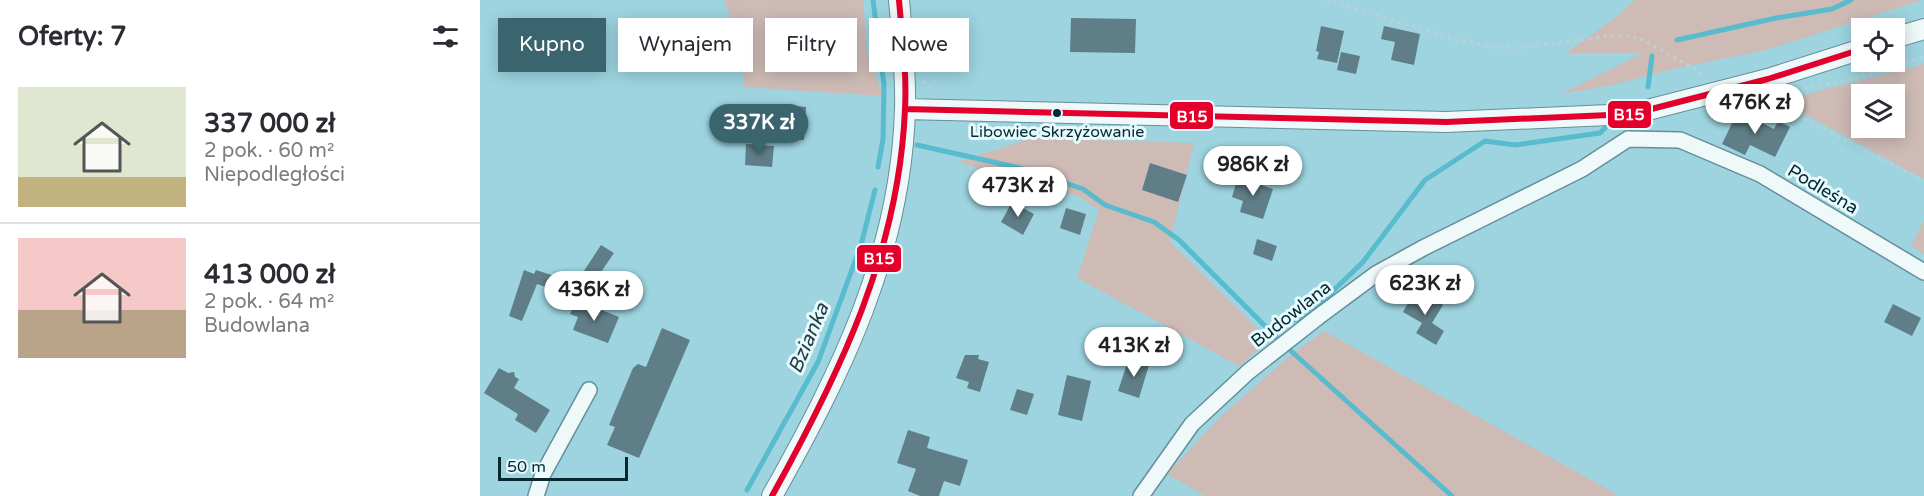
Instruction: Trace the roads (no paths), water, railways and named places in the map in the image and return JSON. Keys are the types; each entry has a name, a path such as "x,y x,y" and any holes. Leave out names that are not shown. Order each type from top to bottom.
{"street":[{"path":"772,496 841,366 870,294 891,216 905,109 899,0"},
{"path":"1905,34 1924,28"},
{"path":"905,109 1446,122 1632,114 1768,79 1851,53"},
{"path":"1628,138 1633,123 1632,114"},
{"name":"Podleśna","path":"1628,138 1680,140 1760,174 1924,272"},
{"name":"Budowlana","path":"1141,496 1192,424 1248,372 1318,316 1376,274 1423,248 1582,169 1628,138"},
{"path":"536,496 543,474 589,390"}],"waterway":[{"name":"Bzianka","path":"873,0 884,85 883,139 878,167"},
{"path":"1677,40 1776,18 1832,9 1851,0"},
{"path":"1648,87 1652,56"},
{"path":"1266,327 1306,317 1363,262 1425,180 1485,141 1515,145 1600,133 1605,128"},
{"path":"917,145 1024,169 1083,189 1105,205 1154,222 1179,240 1276,337"},
{"name":"Bzianka","path":"747,490 818,362 861,245 875,190"},
{"path":"1291,351 1452,496"}],"place":[{"name":"Libowiec Skrzyżowanie","path":"1057,113"}]}
